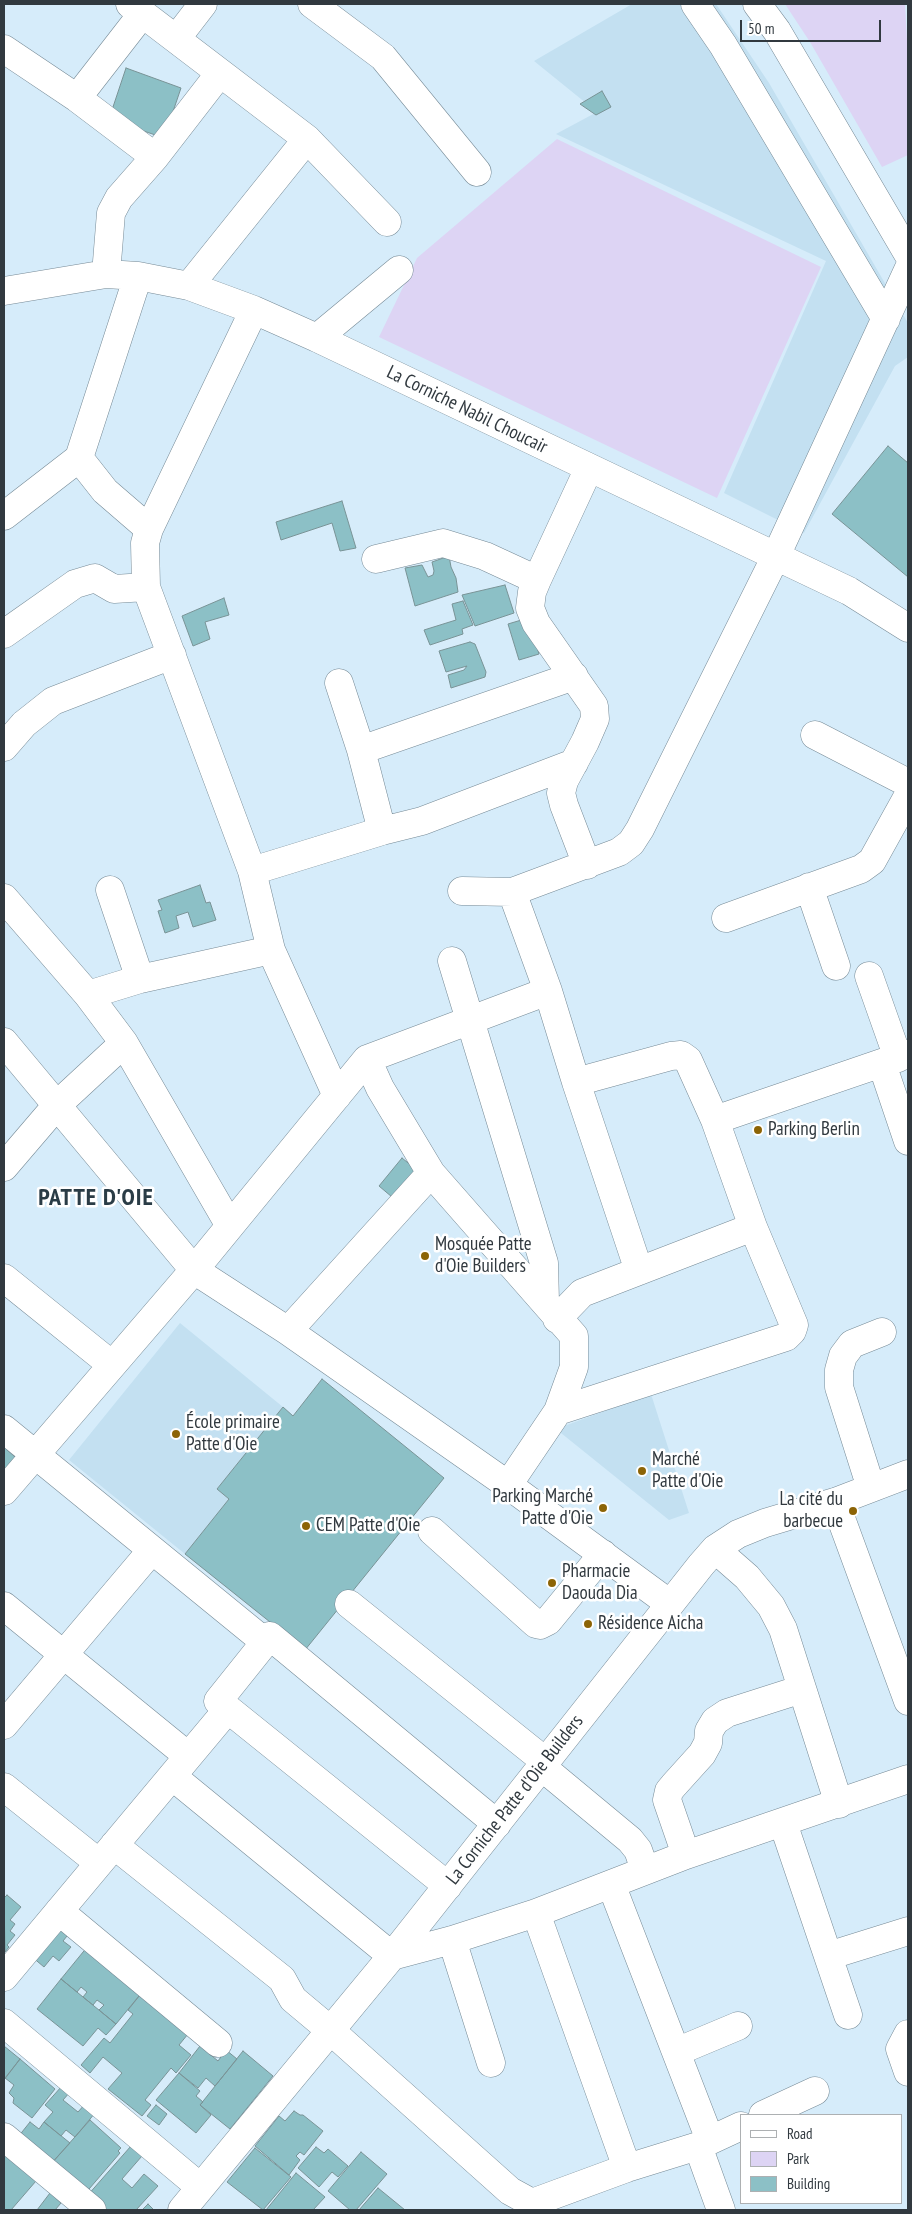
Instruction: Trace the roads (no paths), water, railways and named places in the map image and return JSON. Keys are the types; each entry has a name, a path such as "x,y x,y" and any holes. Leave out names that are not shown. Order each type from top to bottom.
{"main road":[{"path":"176,39 203,4"},
{"path":"312,4 383,57 477,172"},
{"path":"695,4 723,46 886,319"},
{"path":"757,4 778,31 908,254"},
{"path":"77,98 137,8 307,139 387,222"},
{"path":"4,49 77,98 155,157"},
{"path":"106,274 112,213 119,198 155,157 220,73"},
{"path":"189,286 307,139"},
{"path":"317,338 399,270"},
{"path":"462,891 512,892 619,852 631,843 640,829 776,556 908,270"},
{"name":"La Corniche Nabil Choucair","path":"4,291 106,274 138,276 189,286 254,310 317,338 849,591 908,628"},
{"path":"4,516 79,458 138,276"},
{"path":"254,310 149,529 145,543 146,587 252,871 271,950 337,1096"},
{"path":"79,458 105,491 149,529"},
{"path":"587,865 561,793 564,781 595,718 594,706 536,623 530,608 532,592 537,580 590,468"},
{"path":"376,559 443,543 485,556 537,580"},
{"path":"4,634 76,584 95,578 114,589 146,587"},
{"path":"4,747 24,724 53,701 172,655"},
{"path":"361,750 574,676"},
{"path":"339,683 361,750 382,831"},
{"path":"816,735 908,783"},
{"path":"252,871 382,831 422,821 574,763"},
{"path":"726,918 861,869 872,861 908,796"},
{"path":"809,887 836,966"},
{"path":"110,890 140,979"},
{"path":"512,892 548,992 639,1271"},
{"path":"4,898 88,995 124,1043 230,1226"},
{"path":"88,995 140,979 271,950"},
{"path":"452,962 544,1263 551,1310"},
{"path":"869,976 896,1058 908,1141"},
{"path":"4,1491 194,1270 366,1059 470,1019 548,992"},
{"path":"4,1042 194,1270 288,1332 508,1485 670,1604"},
{"path":"4,1167 56,1105 124,1043"},
{"path":"558,1411 786,1338 794,1325 753,1227 715,1120 688,1060 681,1055 671,1056 576,1082"},
{"path":"715,1120 896,1058"},
{"path":"366,1059 380,1088 431,1173 574,1336 574,1367 558,1411 508,1485"},
{"path":"288,1332 431,1173"},
{"path":"551,1310 582,1293 753,1227"},
{"path":"4,1278 112,1365"},
{"path":"871,1488 839,1387 839,1370 843,1356 852,1344 882,1332"},
{"path":"4,1429 265,1642"},
{"name":"La Corniche Patte d'Oie Builders","path":"182,2210 392,1956 670,1604 716,1549 738,1534 765,1523 835,1502 908,1474"},
{"path":"835,1502 908,1701"},
{"path":"432,1531 536,1624 540,1625 548,1621 603,1554"},
{"path":"716,1549 747,1577 771,1606 783,1629 839,1804"},
{"path":"4,1725 152,1550"},
{"path":"349,1604 544,1764 630,1840 638,1850 645,1870"},
{"path":"4,1606 64,1655 180,1766 392,1956 452,1940 536,1913 686,1854 783,1823 908,1779"},
{"path":"448,1886 218,1701 270,1636 497,1824"},
{"path":"686,1854 667,1800 669,1792 674,1785 702,1754 708,1743 709,1731 715,1721 727,1713 802,1689"},
{"path":"6,1970 59,1911 228,1709"},
{"path":"4,1786 107,1854 282,1979 293,1999 510,2191 532,2202 704,2143 740,2126"},
{"path":"783,1823 848,2015"},
{"path":"610,1884 676,2052 704,2143 721,2210"},
{"path":"59,1911 218,2042"},
{"path":"536,1913 627,2168"},
{"path":"828,1956 908,1931"},
{"path":"452,1940 491,2062"},
{"path":"4,2023 200,2187"},
{"path":"676,2052 738,2026"},
{"path":"908,2034 900,2050 908,2072"},
{"path":"765,2114 815,2091"},
{"path":"4,2137 92,2210"}],"place":[{"name":"Parking Berlin","path":"758,1130"},
{"name":"Mosquée Patte d'Oie Builders","path":"425,1256"},
{"name":"École primaire Patte d'Oie","path":"176,1434"},
{"name":"Marché Patte d'Oie","path":"642,1471"},
{"name":"Parking Marché Patte d'Oie","path":"603,1508"},
{"name":"La cité du barbecue","path":"853,1511"},
{"name":"CEM Patte d'Oie","path":"306,1526"},
{"name":"Pharmacie Daouda Dia","path":"552,1583"},
{"name":"Résidence Aicha","path":"588,1624"}],"district":[{"name":"PATTE D'OIE","path":"96,1198"}]}
